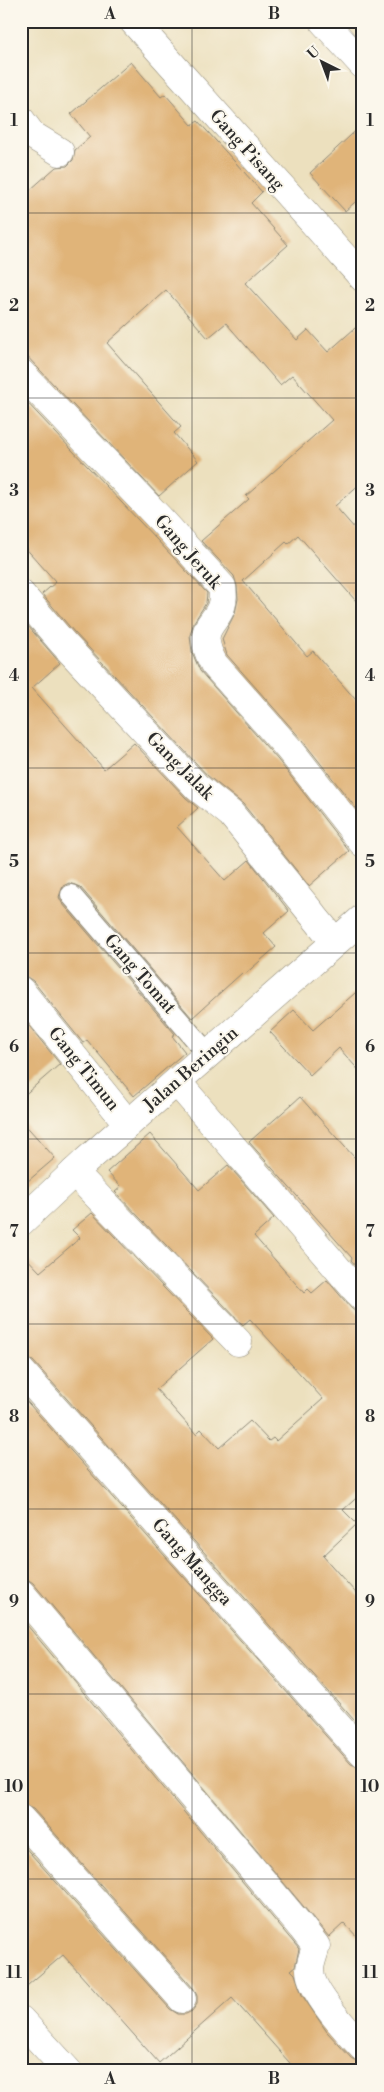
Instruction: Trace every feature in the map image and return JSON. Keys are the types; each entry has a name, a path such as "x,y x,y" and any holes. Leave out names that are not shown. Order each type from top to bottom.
{"street":[{"name":"Gang Pisang","path":"133,21 363,278"},
{"path":"323,21 363,64"},
{"path":"21,120 32,134 60,152"},
{"name":"Gang Jeruk","path":"21,373 163,522 222,588 222,606 207,628 205,636 207,651 214,664 290,750 363,843"},
{"name":"Gang Jalak","path":"21,594 62,642 197,787 231,814 335,942"},
{"name":"Jalan Beringin","path":"21,1222 128,1124 363,918"},
{"name":"Gang Timun","path":"21,991 128,1124"},
{"path":"177,1082 363,1298"},
{"path":"74,1172 238,1342"},
{"name":"Gang Mangga","path":"21,1371 363,1754"},
{"path":"21,1593 316,1946 310,1969 313,1983 339,2022 363,2048"},
{"path":"21,1819 182,1999"},
{"path":"21,2020 68,2071"}],"lane":[{"name":"Gang Tomat","path":"71,895 208,1054"}],"building":[{"path":"131,62 161,97 165,94 192,125 198,121 262,192 251,203 288,245 245,283 297,340 308,330 328,352 363,321 363,481 335,506 363,538 363,609 298,535 288,544 286,542 243,581 307,656 313,651 363,708 363,817 302,740 227,655 222,639 235,613 238,599 237,586 234,576 201,541 249,499 246,496 332,420 292,375 280,385 226,323 208,338 166,290 107,343 181,427 174,433 198,461 159,496 21,350 21,198 56,167 67,166 73,160 75,150 90,137 71,114"},
{"path":"363,124 363,195 345,211 310,173"},
{"path":"21,396 207,593 206,603 194,622 190,635 192,652 200,671 278,760 349,851 309,886 243,804 208,776 74,632 42,594 56,582 21,543"},
{"path":"21,618 60,663 32,688 104,769 134,743 186,798 198,808 177,827 225,881 249,860 289,911 264,933 276,947 244,975 242,973 192,1018 80,887 69,883 63,886 59,897 62,903 175,1034 172,1036 185,1052 134,1096 87,1040 83,1043 33,981 21,976"},
{"path":"363,986 363,1075 339,1048 310,1075 270,1032 294,1010 313,1030"},
{"path":"21,1016 60,1064 21,1098"},
{"path":"300,1097 363,1167 363,1274 351,1260 352,1258 249,1142"},
{"path":"21,1120 55,1158 21,1187"},
{"path":"150,1134 199,1190 228,1165 274,1218 254,1236 304,1293 308,1289 312,1293 327,1280 351,1308 357,1313 363,1313 363,1492 343,1510 357,1524 323,1556 363,1601 363,1730 33,1361 21,1356 21,1252 40,1272 80,1238 72,1230 92,1213 213,1339 156,1389 196,1434 201,1429 219,1448 250,1421 269,1441 273,1438 276,1441 323,1399 250,1319 243,1325 115,1192 121,1187 107,1172"},
{"path":"21,1395 351,1764 363,1769 363,1943 344,1923 329,1937 33,1583 21,1578"},
{"path":"21,1618 299,1949 295,1967 291,1970 295,1974 302,1995 327,2032 352,2059 363,2067 363,2071 297,2071 232,1998 159,2063 63,1955 21,1991 21,1843 170,2009 178,2014 186,2014 192,2011 197,2004 197,1996 194,1989 33,1809 21,1804"}]}
